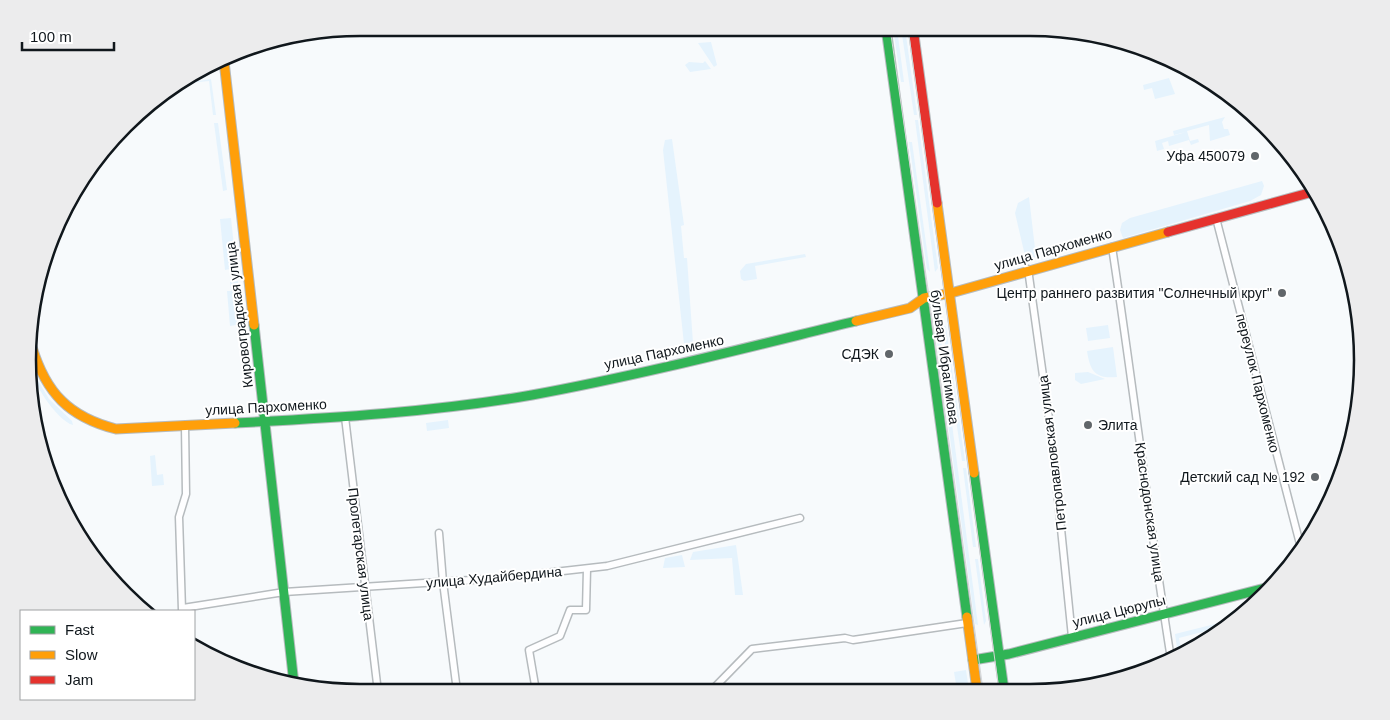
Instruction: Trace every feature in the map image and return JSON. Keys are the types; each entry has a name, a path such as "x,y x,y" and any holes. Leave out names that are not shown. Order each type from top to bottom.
{"main road":[{"name":"бульвар Ибрагимова","path":"887,36 976,684"},
{"name":"бульвар Ибрагимова","path":"914,36 1003,684"},
{"name":"Кировоградская улица","path":"225,66 293,677"},
{"name":"улица Пархоменко","path":"36,365 46,386 62,404 86,420 100,426 116,429 345,417 423,410 531,394 701,359 910,308 924,298 950,293 1028,269 1307,193"},
{"name":"улица Цюрупы","path":"972,660 999,656 1258,590"}],"street":[{"name":"переулок Пархоменко","path":"1216,218 1299,540"},
{"name":"Краснодонская улица","path":"1112,247 1170,652"},
{"name":"Петропавловская улица","path":"1028,269 1052,440 1072,637"},
{"name":"Пролетарская улица","path":"345,417 377,684"},
{"path":"182,610 179,517 186,494 185,426"},
{"name":"улица Худайбердина","path":"182,610 284,592 502,578 588,569 607,566 800,518"},
{"path":"439,533 442,582 456,684"},
{"path":"535,684 529,650 560,636 570,610 586,610 588,569"},
{"path":"718,684 752,649 845,638 853,640 967,623"}],"shaded area":[{"path":"894,36 898,36 904,82 901,82"},
{"path":"902,36 906,36 917,115 914,115"},
{"path":"711,42 717,65 714,67 698,43"},
{"path":"705,61 711,69 690,72 685,65 689,62 703,63"},
{"path":"1169,78 1175,94 1155,99 1152,88 1144,90 1143,85"},
{"path":"211,79 216,115 213,115 209,81 194,83"},
{"path":"1225,117 1222,122 1224,129 1228,129 1230,135 1210,141 1209,125 1187,131 1190,141 1198,139 1199,142 1191,145 1189,140 1169,146 1168,141 1162,143 1164,149 1157,151 1155,141 1186,132 1174,135 1173,131"},
{"path":"915,120 918,120 938,268 935,272"},
{"path":"214,123 218,123 227,190 223,191"},
{"path":"672,139 684,225 681,226 684,258 687,258 693,343 684,344 663,150 665,140"},
{"path":"909,142 912,142 930,272 927,269"},
{"path":"1262,181 1264,186 1261,195 1250,201 1123,238 1120,230 1122,223 1130,218"},
{"path":"1029,197 1036,257 1026,260 1015,213 1018,203"},
{"path":"231,218 237,275 230,276 230,269 225,270 220,219"},
{"path":"1081,240 1083,246 1045,257 1044,251"},
{"path":"805,254 806,257 755,266 757,279 744,281 741,279 740,271 746,264"},
{"path":"238,281 242,324 230,326 227,291 231,291 230,282"},
{"path":"939,323 978,625 975,624 935,326"},
{"path":"942,323 946,327 965,461 962,461"},
{"path":"1108,325 1110,338 1088,341 1086,328"},
{"path":"1113,347 1117,377 1103,377 1092,369 1087,351"},
{"path":"1088,372 1105,379 1081,384 1075,380 1075,373"},
{"path":"37,379 49,399 72,421 73,425 60,417 38,386"},
{"path":"448,420 449,428 427,431 426,423"},
{"path":"155,455 157,475 163,474 164,485 152,486 150,456"},
{"path":"963,468 966,468 976,547 973,547"},
{"path":"736,545 743,595 735,595 732,558 690,560 693,552"},
{"path":"682,555 685,567 663,568 665,558"},
{"path":"975,559 978,559 986,621 984,625"},
{"path":"1218,623 1207,631 1179,638 1181,646 1177,648 1175,634"},
{"path":"966,670 968,684 956,684 954,672"}],"tram line":[{"path":"891,36 982,684"},
{"path":"909,36 998,684"}],"traffic: fast":[{"path":"887,36 967,617"},
{"path":"235,423 421,410 532,395 654,370 856,321"},
{"path":"254,325 293,677"},
{"path":"974,473 1003,684"},
{"path":"973,660 1009,654 1258,590"}],"traffic: slow":[{"path":"225,66 254,325"},
{"path":"937,203 974,473"},
{"path":"856,321 910,308 924,298 951,293 1168,232"},
{"path":"36,358 44,378 62,401 72,410 99,424 116,429 235,423"},
{"path":"967,617 976,684"}],"traffic: jam":[{"path":"914,36 937,203"},
{"path":"1168,232 1307,193"}],"place":[{"name":"Уфа 450079","path":"1255,156"},
{"name":"Центр раннего развития \"Солнечный круг\"","path":"1282,293"},
{"name":"СДЭК","path":"889,354"},
{"name":"Элита","path":"1088,425"},
{"name":"Детский сад № 192","path":"1315,477"}]}
